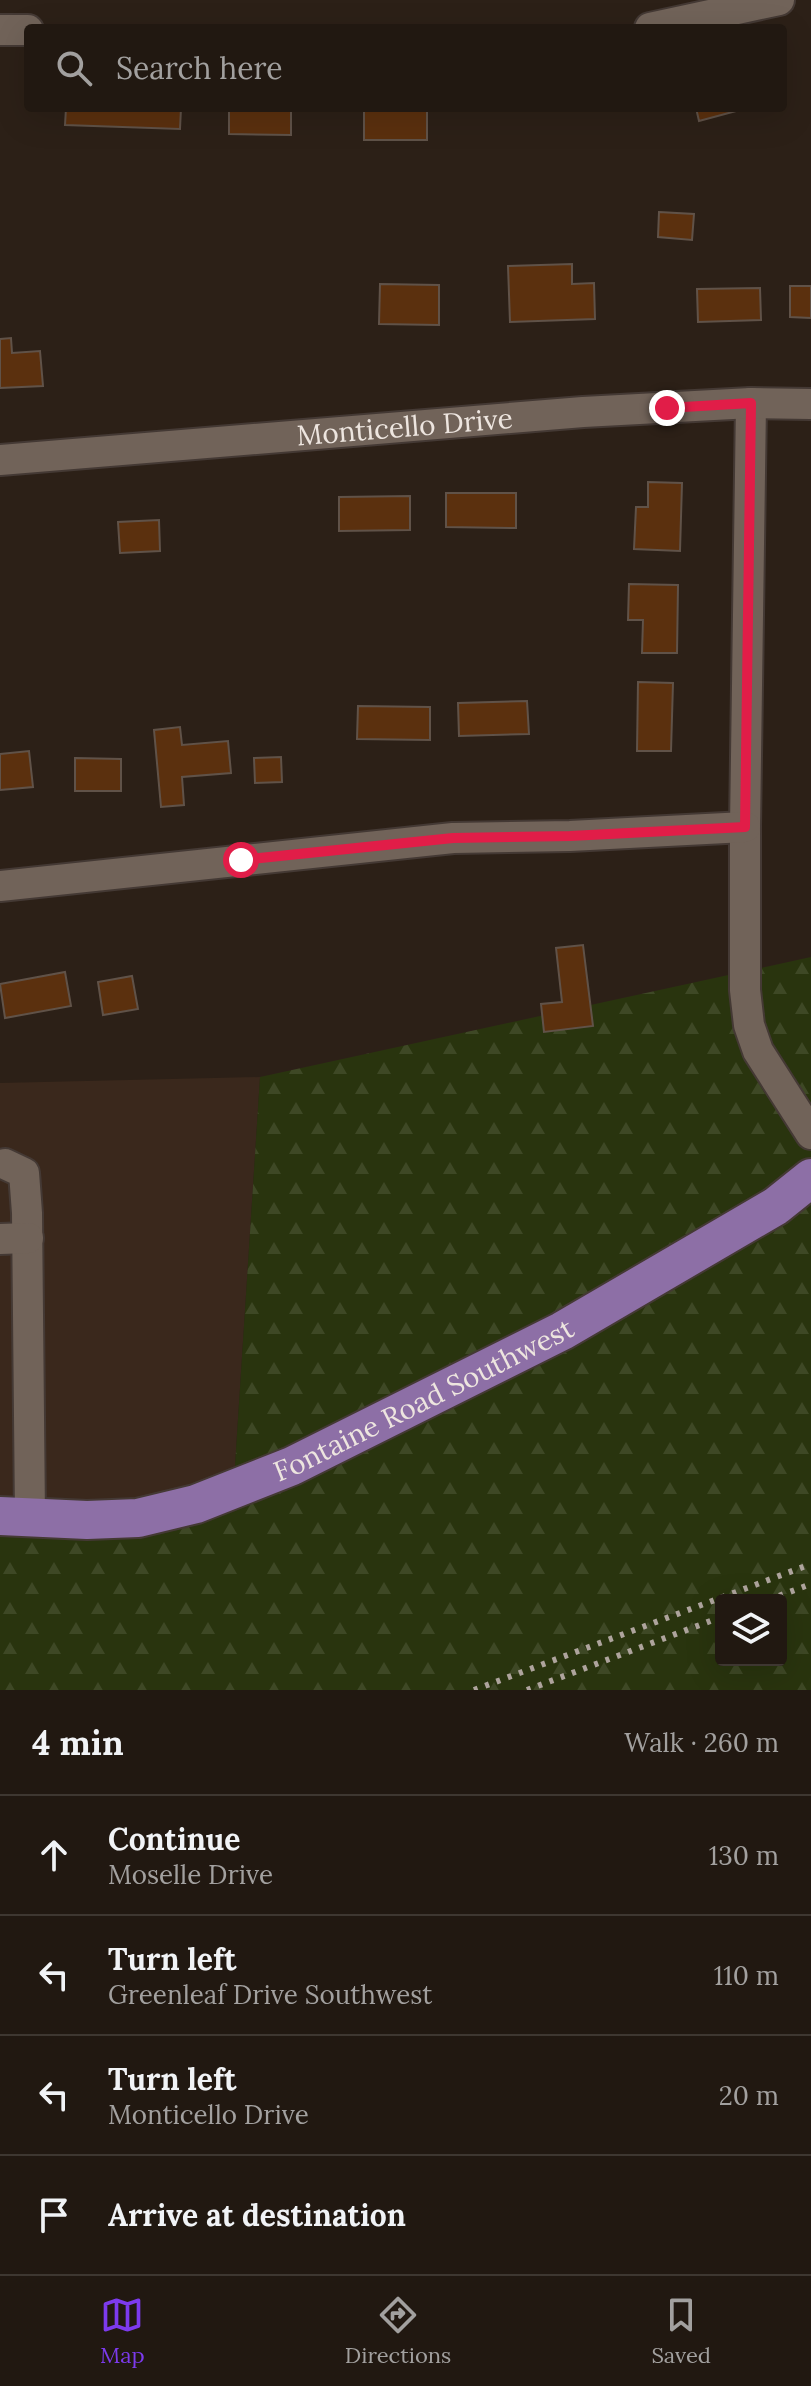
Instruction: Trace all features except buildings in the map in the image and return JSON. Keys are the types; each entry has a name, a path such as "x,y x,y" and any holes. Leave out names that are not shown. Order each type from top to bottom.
{"main road":[{"name":"Fontaine Road Southwest","path":"15,1516 87,1520 138,1518 196,1504 292,1466 562,1331 776,1206 811,1178"}],"street":[{"path":"668,24 779,0"},
{"path":"0,30 24,30"},
{"path":"751,403 745,990 749,1025 758,1051 811,1134"},
{"name":"Monticello Drive","path":"0,460 583,412 751,403 811,404"},
{"path":"0,886 453,838 570,836 745,827"},
{"path":"5,1164 24,1173 14,1232 15,1516"}],"shaded area":[{"path":"260,1077 234,1481 51,1518 0,1516 0,1083"}],"green space":[{"path":"811,957 811,1690 0,1690 0,1516 51,1518 234,1481 260,1077"}],"railway":[{"path":"474,1690 811,1564"},
{"path":"784,1594 811,1584"},
{"path":"527,1690 715,1619"}],"route":[{"path":"241,860 453,838 570,836 745,827 751,403 667,408"}]}
